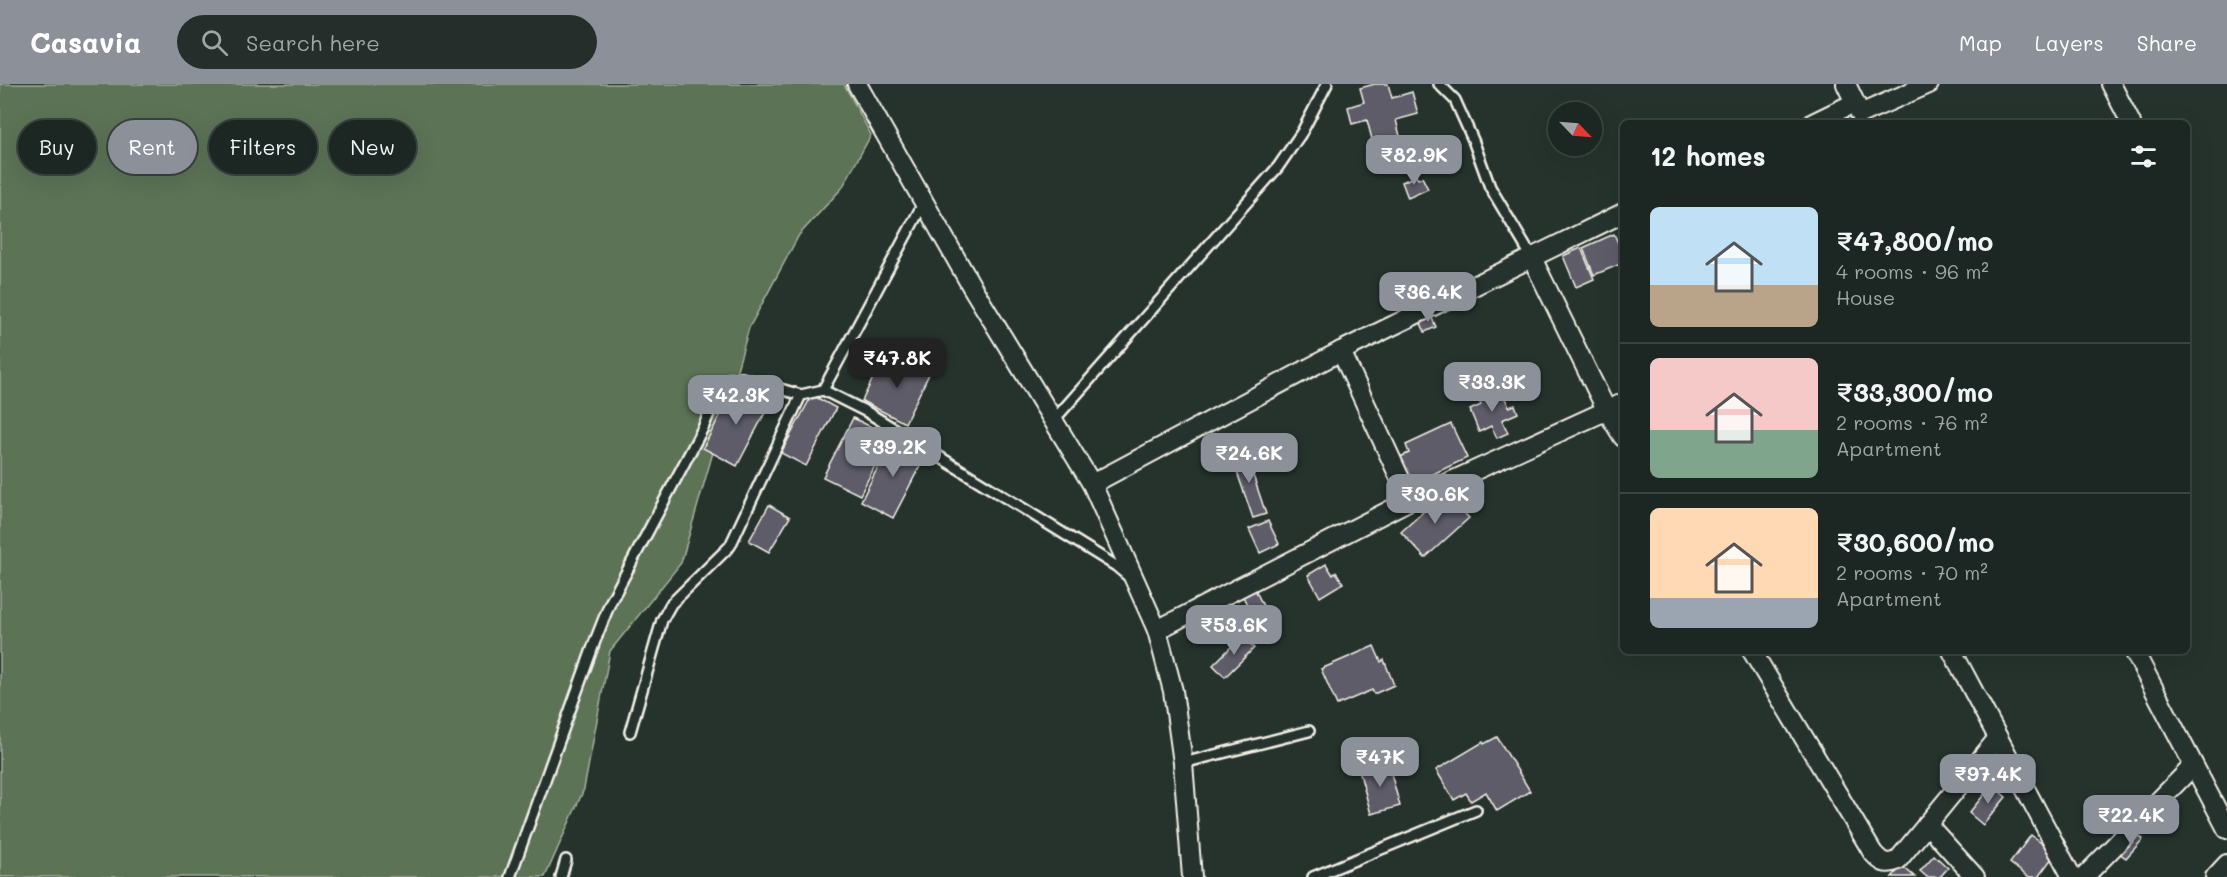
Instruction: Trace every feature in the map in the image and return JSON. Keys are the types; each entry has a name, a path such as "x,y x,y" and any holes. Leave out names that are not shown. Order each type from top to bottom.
{"street":[{"path":"857,84 972,287 1092,484 1138,585 1157,630 1173,691 1183,762 1192,877"},
{"path":"1846,84 1860,114"},
{"path":"1829,120 1860,114 1929,84"},
{"path":"2111,84 2129,120"},
{"path":"1092,484 1341,351 1620,214"},
{"path":"1532,256 1615,407 1620,426"},
{"path":"1341,351 1410,500"},
{"path":"1157,630 1410,500 1615,407"},
{"path":"1754,654 1873,853 1881,862 1890,864 1898,860 1998,738"},
{"path":"1954,654 2072,877"},
{"path":"2136,654 2227,829"},
{"path":"2084,877 2193,766"},
{"path":"1927,824 1975,877"},
{"path":"2215,877 2227,864"}],"lane":[{"path":"1053,421 1278,166 1302,132 1327,84"},
{"path":"1439,84 1455,100 1490,187 1532,256"},
{"path":"823,390 924,202"},
{"path":"510,877 610,603 703,428 715,399 729,380 742,378 801,395 823,390 867,412 1116,566 1138,585"},
{"path":"630,732 662,620 671,604 730,546 801,395"},
{"path":"1183,762 1309,731"},
{"path":"1313,877 1476,810"},
{"path":"561,877 566,860"}],"green space":[{"path":"0,84 844,84 871,135 842,188 799,235 749,328 681,563 610,651 584,789 545,877 0,877"}],"building":[{"path":"1375,84 1388,84 1392,98 1412,92 1418,114 1396,120 1400,136 1373,143 1367,120 1352,124 1348,107 1364,102 1360,88"},
{"path":"1416,176 1418,179 1422,177 1428,189 1408,198 1402,182"},
{"path":"1614,234 1620,247 1620,264 1594,275 1583,248"},
{"path":"1581,248 1594,279 1576,287 1563,256"},
{"path":"1430,314 1436,327 1425,332 1419,319"},
{"path":"907,358 931,370 905,423 862,401 875,374 881,378 891,359 903,365"},
{"path":"735,387 769,405 737,466 703,448"},
{"path":"1486,387 1492,401 1504,396 1509,407 1515,405 1518,413 1502,420 1508,433 1497,438 1491,426 1479,432 1470,410 1481,405 1476,392"},
{"path":"812,395 836,408 806,466 781,453"},
{"path":"853,418 890,436 860,495 823,477"},
{"path":"1451,424 1467,458 1412,484 1400,457 1409,453 1406,445"},
{"path":"892,439 925,456 893,518 861,501"},
{"path":"1245,451 1266,514 1253,518 1231,455"},
{"path":"1445,492 1469,518 1425,558 1401,532"},
{"path":"769,505 790,517 769,552 749,541"},
{"path":"1268,521 1279,544 1260,553 1249,529"},
{"path":"1326,564 1333,575 1336,572 1343,583 1320,597 1308,575"},
{"path":"1252,583 1263,606 1251,612 1239,589"},
{"path":"1264,609 1273,627 1248,640 1238,622"},
{"path":"1242,636 1254,648 1225,677 1213,665"},
{"path":"1374,646 1381,662 1384,660 1394,685 1374,694 1372,690 1337,705 1321,669"},
{"path":"1497,737 1530,791 1497,811 1486,792 1471,801 1466,793 1454,800 1436,770 1483,742 1484,744"},
{"path":"1388,762 1400,806 1371,814 1359,770"},
{"path":"1992,785 2006,797 1983,825 1969,813"},
{"path":"2136,833 2143,839 2126,858 2119,853"},
{"path":"2031,835 2055,854 2038,877 2028,877 2010,863"},
{"path":"1934,855 1948,868 1940,877 1927,877 1920,871"},
{"path":"1902,866 1915,877 1892,877"}]}
